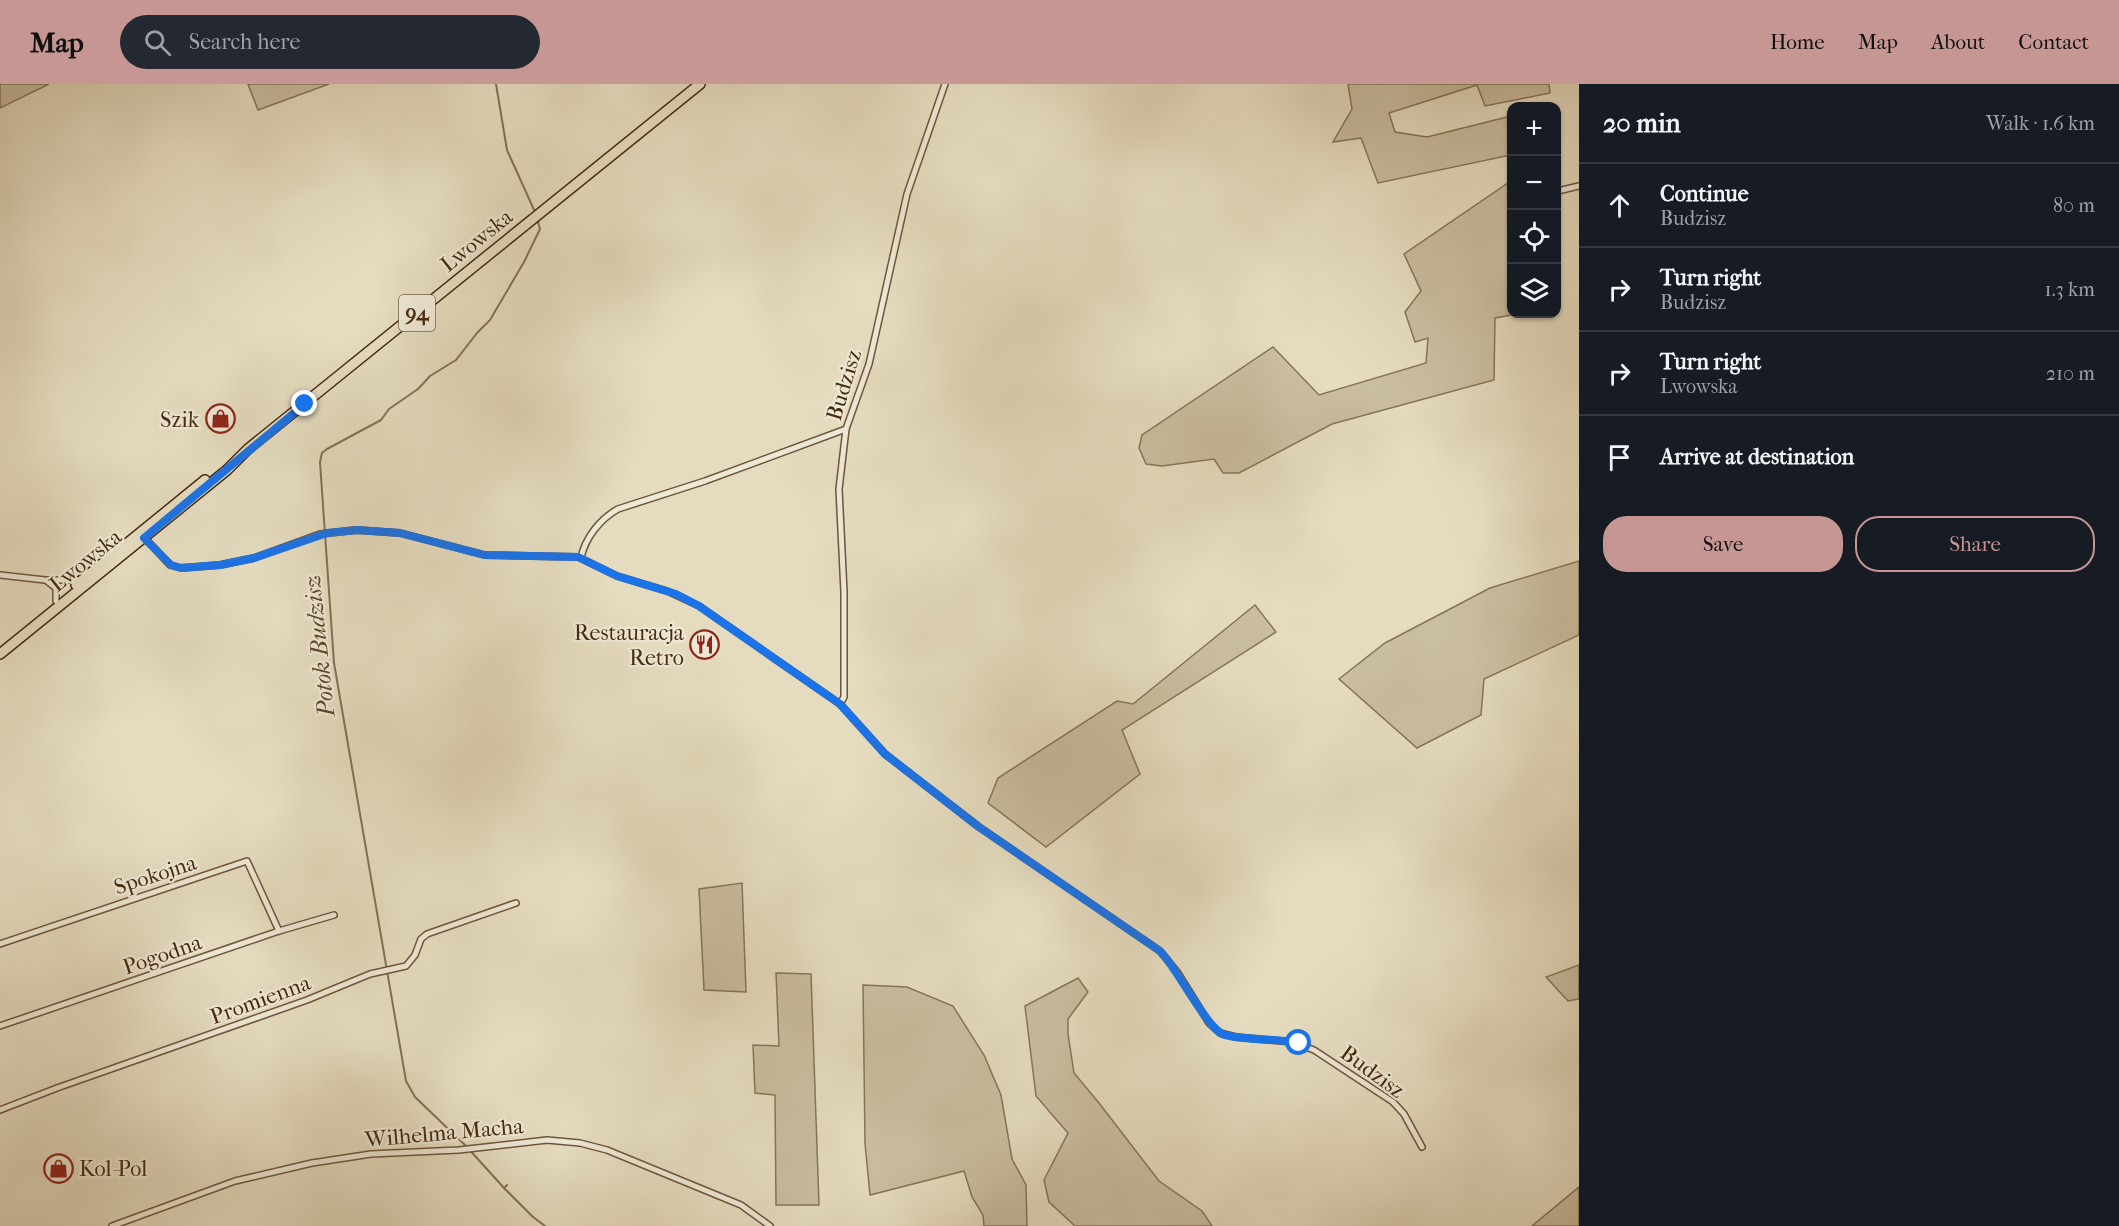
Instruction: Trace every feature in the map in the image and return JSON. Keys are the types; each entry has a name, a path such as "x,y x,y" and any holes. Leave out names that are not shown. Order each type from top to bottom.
{"main road":[{"name":"Lwowska","path":"0,654 223,466 248,450 700,84"},
{"name":"Lwowska","path":"0,646 142,535"}],"street":[{"name":"Budzisz","path":"840,704 844,697 845,627 839,489 846,429 868,364 907,194 945,84"},
{"path":"1561,190 1579,186"},
{"path":"581,558 584,546 591,534 618,508 705,481 846,429"},
{"name":"Budzisz","path":"142,535 171,565 176,568 188,568 254,558 320,534 357,530 400,533 484,555 581,558 617,576 668,591 694,603 840,704 874,743 991,836 1160,951 1178,973 1209,1023 1220,1033 1236,1037 1292,1042 1314,1050 1393,1102 1404,1114 1422,1147"},
{"path":"0,575 69,582 82,580"},
{"path":"45,580 56,588 56,601"},
{"name":"Spokojna","path":"0,944 247,861 279,931"},
{"name":"Promienna","path":"0,1110 308,1000 357,978 406,966 415,955 421,939 434,930 516,903"},
{"name":"Pogodna","path":"0,1026 279,931 334,915"},
{"name":"Wilhelma Macha","path":"112,1226 235,1181 312,1162 371,1154 470,1149 548,1140 593,1146 633,1160 728,1199 754,1213 770,1226"}],"shaded area":[{"path":"0,84 49,84 0,108"},
{"path":"248,84 329,84 258,110"},
{"path":"1348,84 1549,84 1550,93 1485,106 1477,85 1389,113 1395,132 1427,137 1507,117 1507,156 1378,183 1361,138 1333,142 1352,109"},
{"path":"1507,184 1507,316 1495,318 1494,380 1332,424 1239,473 1223,473 1214,459 1162,466 1146,464 1139,448 1142,435 1273,347 1319,395 1426,363 1428,338 1415,342 1405,312 1421,291 1404,254"},
{"path":"1579,561 1579,635 1484,679 1481,715 1417,748 1339,679 1385,643 1490,588"},
{"path":"1255,605 1276,632 1122,730 1140,774 1046,847 988,803 998,778 1117,701 1133,704"},
{"path":"742,883 746,992 704,990 699,889"},
{"path":"1579,965 1579,999 1568,1001 1546,977"},
{"path":"776,973 811,974 819,1205 776,1205 775,1095 755,1093 753,1045 779,1046"},
{"path":"1078,978 1088,992 1068,1019 1074,1073 1159,1181 1202,1211 1212,1226 1075,1226 1049,1202 1044,1180 1068,1133 1036,1096 1025,1006"},
{"path":"863,985 907,987 953,1006 984,1055 1001,1095 1012,1159 1026,1185 1027,1226 984,1226 983,1215 972,1197 964,1171 870,1195 865,1143"},
{"path":"1579,1187 1579,1226 1532,1226"}],"waterway":[{"name":"Potok Budzisz","path":"496,84 507,150 535,212"},
{"name":"Potok Budzisz","path":"507,1185 504,1188 466,1146 415,1097 406,1081 334,663 320,462 322,453 327,449 381,420 389,409 418,389 430,376 456,360 490,320 524,262 540,229 537,218"},
{"path":"504,1188 545,1226"}],"place":[{"name":"Szik","path":"220,419"},
{"name":"Restauracja Retro","path":"705,645"},
{"name":"Kol-Pol","path":"58,1168"}],"route":[{"path":"305,404 144,538 160,556 176,568 203,567 254,558 320,534 357,530 380,531 412,535 484,555 578,557 617,576 676,594 699,606 840,704 885,754 991,836 1160,951 1178,973 1209,1023 1220,1033 1236,1037 1299,1043"}]}
